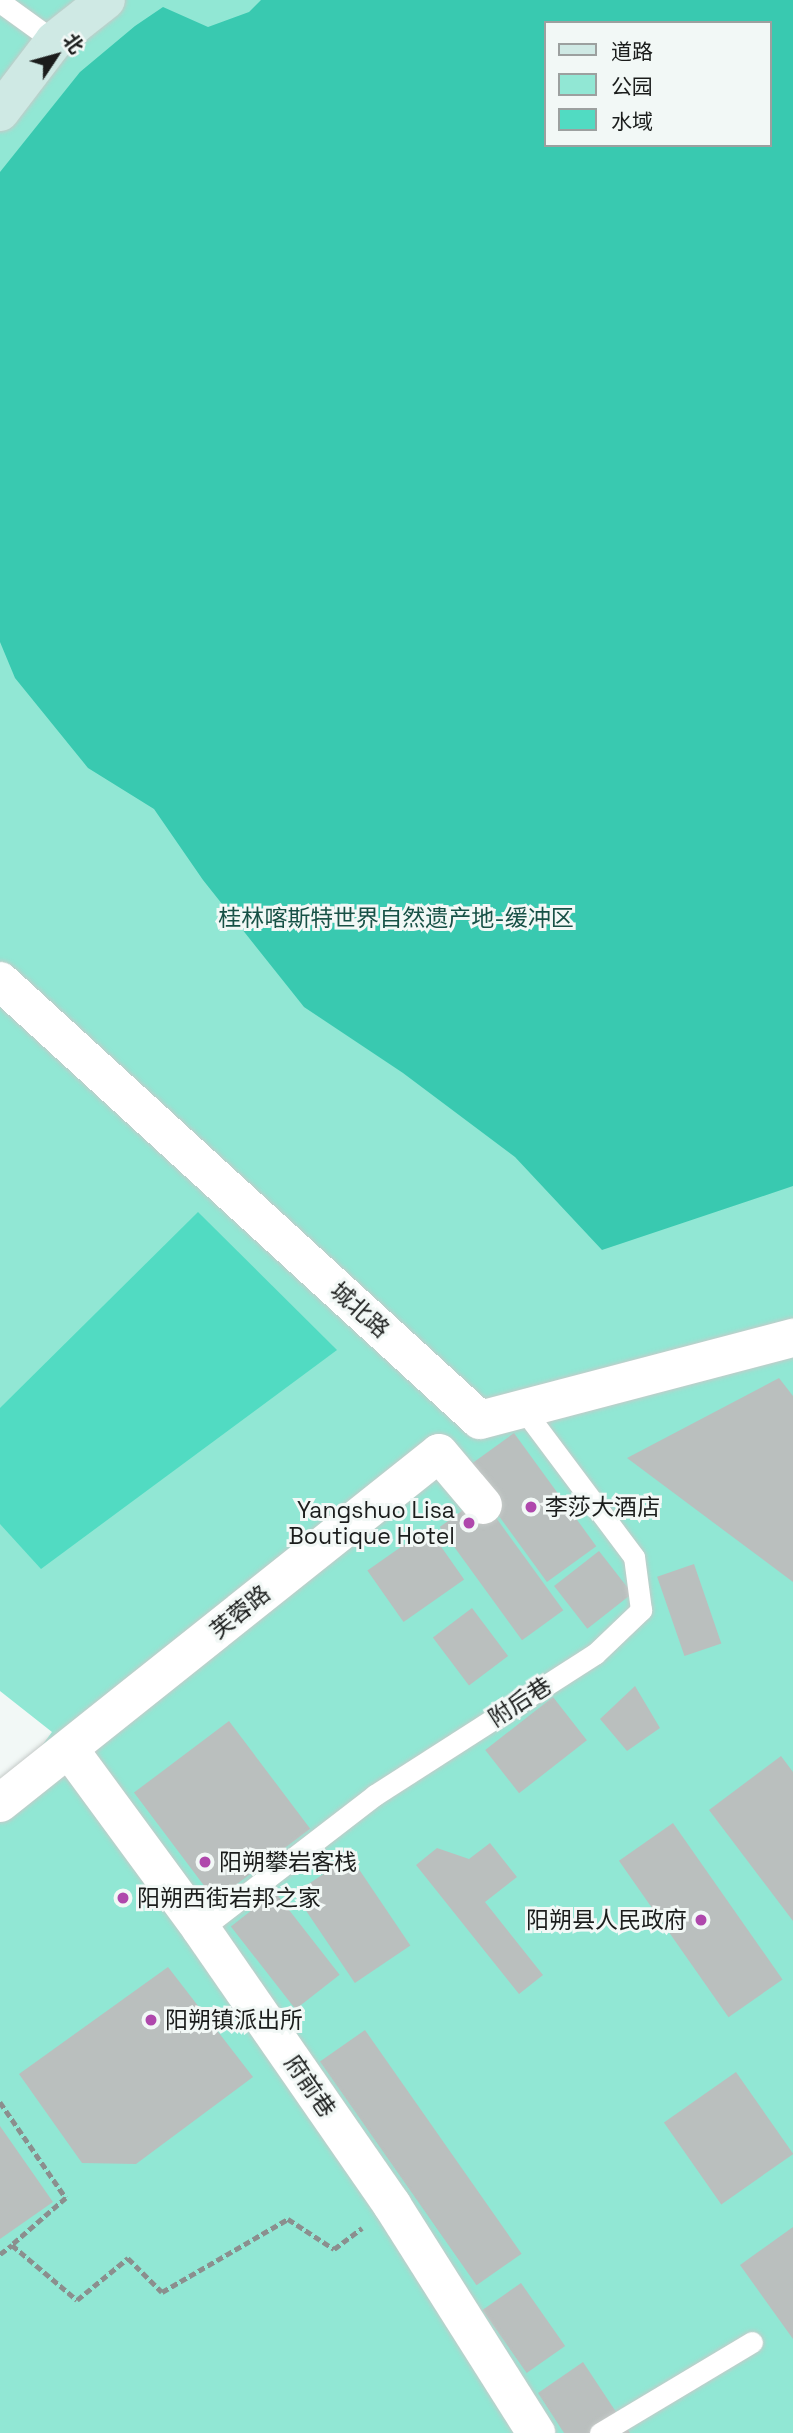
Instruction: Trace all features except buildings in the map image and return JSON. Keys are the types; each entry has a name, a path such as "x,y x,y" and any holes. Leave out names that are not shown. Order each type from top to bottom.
{"street":[{"path":"0,112 54,41 106,0"},
{"name":"城北路","path":"0,981 480,1420"},
{"path":"480,1420 793,1338"},
{"name":"芙蓉路","path":"0,1804 480,1420"},
{"path":"0,1804 439,1453 483,1505"},
{"name":"府前巷","path":"69,1749 201,1929 392,2205 536,2433"}],"lane":[{"path":"0,2 54,41"},
{"name":"附后巷","path":"201,1929 375,1795 595,1654 641,1610 634,1557 524,1410"},
{"path":"600,2433 752,2343"}],"path":[{"path":"0,2102 66,2198 0,2254"},
{"path":"12,2245 77,2300 128,2258 162,2292 288,2219 334,2249 392,2205"}],"green space":[{"name":"桂林喀斯特世界自然遗产地-缓冲区","path":"0,0 793,0 793,2433 0,2433 0,1802 52,1732 0,1691"},
{"path":"261,0 793,0 793,1186 602,1250 515,1157 403,1073 304,1007 203,880 154,809 88,768 15,678 0,642 0,172 80,72 135,26 163,7 208,27 249,12"}],"water":[{"path":"198,1212 337,1350 41,1569 0,1524 0,1408"}],"place":[{"name":"李莎大酒店","path":"531,1507"},
{"name":"Yangshuo Lisa Boutique Hotel","path":"469,1523"},
{"name":"阳朔攀岩客栈","path":"205,1862"},
{"name":"阳朔西街岩邦之家","path":"123,1898"},
{"name":"阳朔县人民政府","path":"701,1920"},
{"name":"阳朔镇派出所","path":"151,2020"}]}
